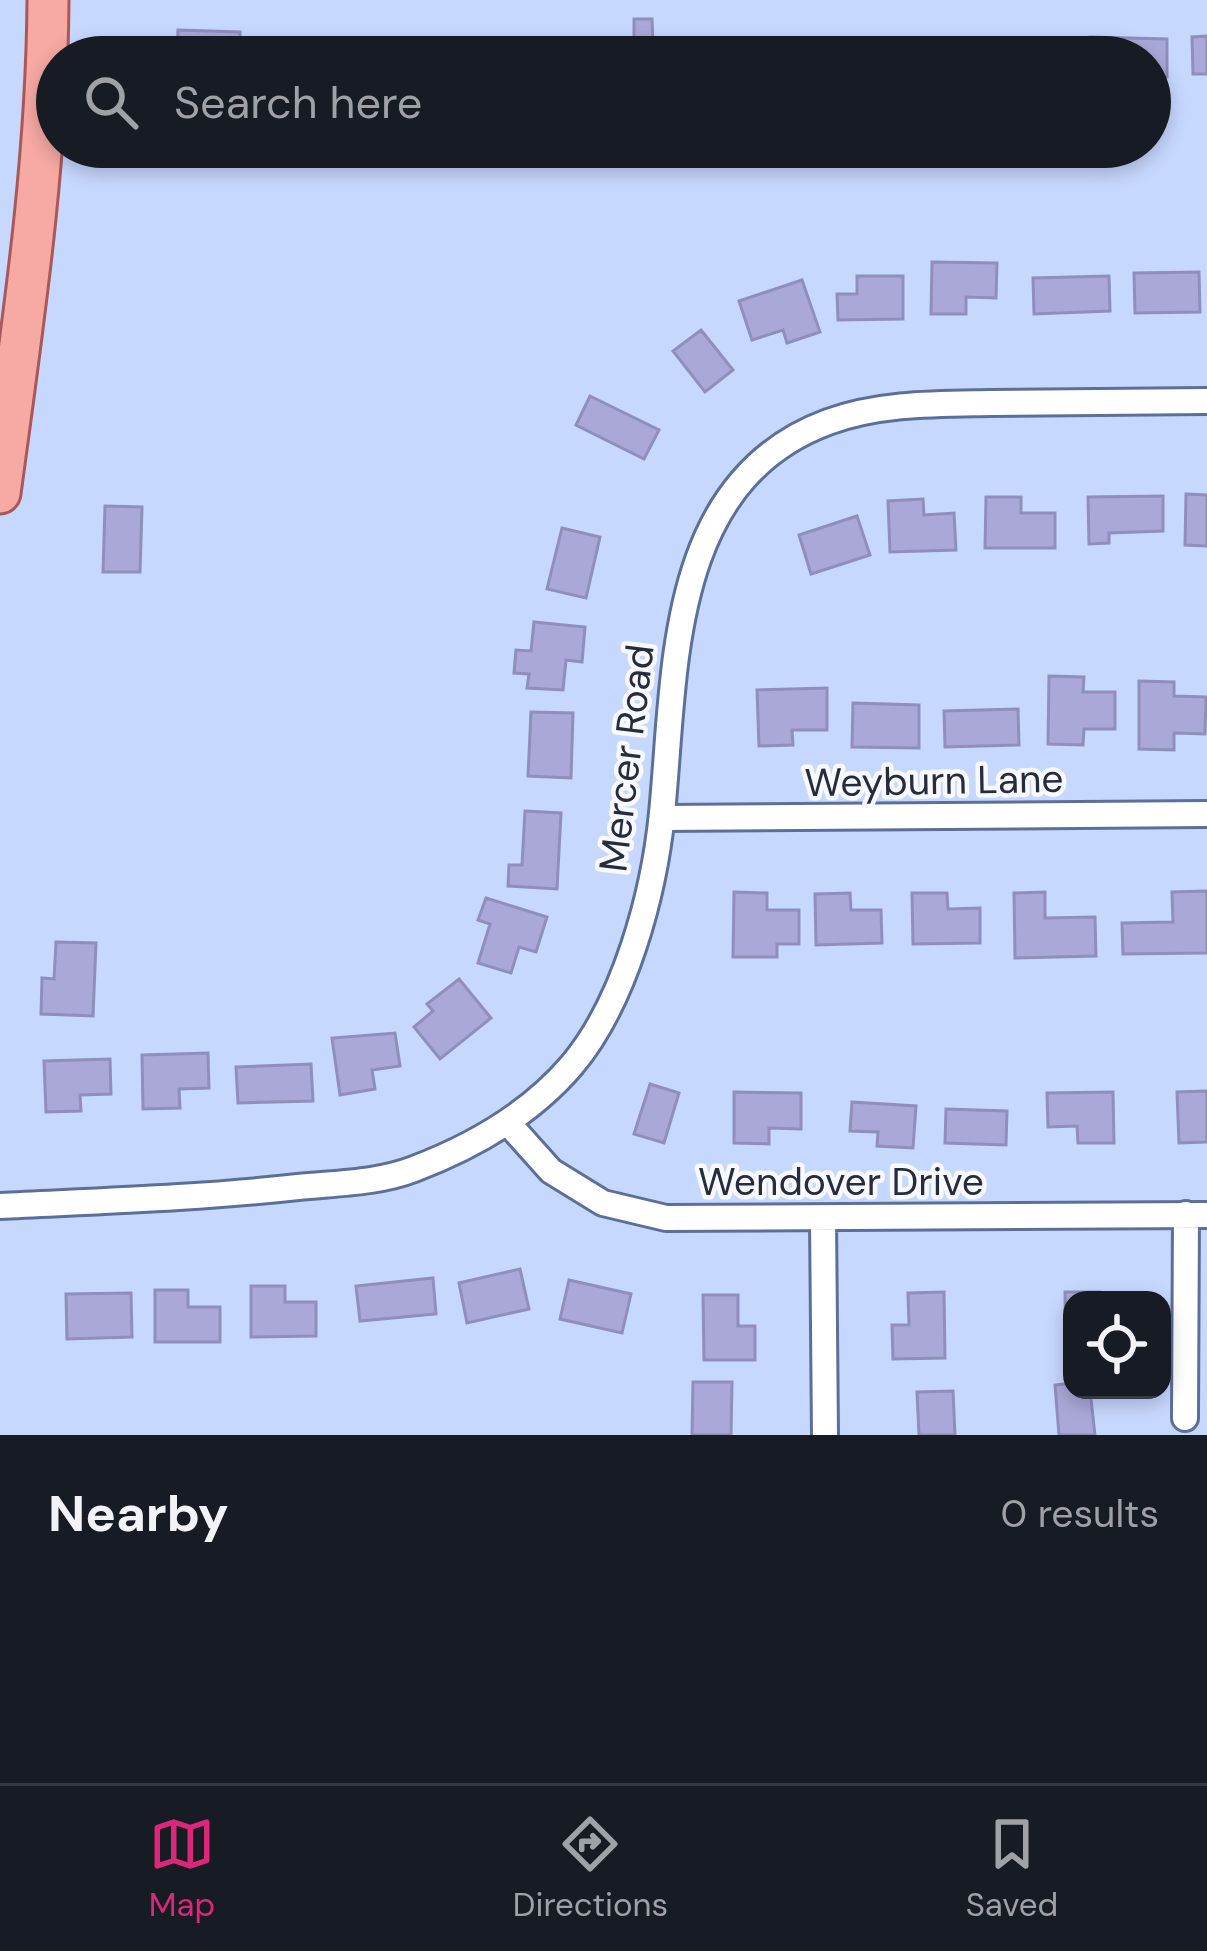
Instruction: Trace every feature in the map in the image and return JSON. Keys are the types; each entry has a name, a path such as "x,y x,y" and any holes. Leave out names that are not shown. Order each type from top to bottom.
{"main road":[{"path":"48,0 48,36"},
{"path":"0,493 41,168"}],"street":[{"name":"Mercer Road","path":"0,1206 223,1195 380,1179 414,1169 508,1124 571,1066 609,1008 638,934 662,818 679,621 707,533 738,487 772,452 828,422 901,405 1207,401"},
{"name":"Weyburn Lane","path":"662,818 1207,814"},
{"name":"Wendover Drive","path":"508,1124 551,1172 602,1203 666,1218 1197,1215"},
{"path":"1185,1418 1197,1215"},
{"path":"823,1218 825,1435"}],"building":[{"path":"634,19 652,19 653,36 634,36"},
{"path":"178,30 240,32 240,36 178,36"},
{"path":"1207,36 1207,74 1193,74 1192,37"},
{"path":"932,262 997,263 996,298 966,297 966,314 931,314"},
{"path":"1199,272 1200,312 1135,313 1134,273"},
{"path":"857,276 903,276 903,319 838,320 837,294 857,294"},
{"path":"1109,276 1110,311 1034,314 1033,278"},
{"path":"802,280 820,332 787,343 783,330 752,340 739,301"},
{"path":"701,330 733,370 705,392 673,351"},
{"path":"590,396 659,430 644,459 576,425"},
{"path":"1186,494 1207,495 1207,546 1185,545"},
{"path":"1163,496 1163,531 1109,533 1109,543 1089,544 1088,497"},
{"path":"986,497 1021,497 1021,513 1055,513 1055,548 985,548"},
{"path":"923,499 924,515 954,513 956,550 890,552 888,501"},
{"path":"105,506 142,507 140,572 103,572"},
{"path":"857,516 870,555 811,574 799,535"},
{"path":"562,528 600,537 586,598 547,589"},
{"path":"534,622 585,627 582,662 566,660 563,690 527,688 529,674 514,673 516,650 531,651"},
{"path":"1049,676 1084,677 1083,692 1115,692 1115,729 1084,729 1083,745 1048,744"},
{"path":"1139,681 1174,682 1174,696 1206,697 1205,734 1174,733 1174,750 1139,749"},
{"path":"827,688 827,730 792,730 793,745 759,746 757,690"},
{"path":"853,703 919,705 919,748 852,747"},
{"path":"1018,709 1019,745 945,747 944,711"},
{"path":"531,712 573,713 571,778 528,776"},
{"path":"525,811 561,813 557,889 508,886 509,865 522,865"},
{"path":"1207,891 1207,953 1123,954 1122,923 1173,922 1172,892"},
{"path":"734,892 767,893 767,910 799,910 799,944 777,944 777,957 733,957"},
{"path":"1045,892 1045,918 1095,917 1096,956 1015,958 1014,893"},
{"path":"850,893 851,910 881,910 882,943 816,945 815,894"},
{"path":"912,893 947,893 948,909 980,908 980,943 913,944"},
{"path":"486,898 547,917 536,952 519,947 511,973 478,963 490,924 478,920"},
{"path":"56,942 96,943 93,1016 41,1014 42,978 54,979"},
{"path":"459,979 491,1018 440,1059 414,1027 433,1011 427,1004"},
{"path":"395,1033 400,1066 372,1070 375,1089 340,1095 332,1038"},
{"path":"208,1053 209,1088 179,1089 180,1108 143,1109 142,1055"},
{"path":"110,1059 111,1094 80,1095 81,1111 46,1112 44,1061"},
{"path":"311,1064 313,1101 238,1103 236,1067"},
{"path":"650,1084 679,1093 664,1143 634,1134"},
{"path":"1207,1091 1207,1142 1179,1143 1177,1092"},
{"path":"734,1092 801,1093 801,1129 769,1128 769,1144 734,1143"},
{"path":"1113,1092 1114,1143 1078,1143 1077,1126 1048,1127 1047,1093"},
{"path":"852,1102 916,1106 913,1148 877,1146 878,1132 850,1131"},
{"path":"946,1109 1007,1111 1006,1145 945,1143"},
{"path":"520,1269 529,1309 467,1323 459,1283"},
{"path":"433,1278 436,1314 360,1321 356,1286"},
{"path":"569,1280 631,1294 622,1333 560,1319"},
{"path":"251,1286 285,1286 285,1302 316,1302 316,1336 251,1337"},
{"path":"155,1290 188,1290 188,1307 220,1307 220,1342 155,1342"},
{"path":"944,1292 945,1358 893,1359 892,1325 909,1325 908,1293"},
{"path":"131,1293 132,1337 67,1339 66,1294"},
{"path":"703,1295 738,1295 738,1326 755,1326 755,1360 704,1360"},
{"path":"693,1382 732,1382 731,1435 692,1435"},
{"path":"1063,1384 1063,1399 1091,1399 1095,1435 1059,1435 1055,1385"},
{"path":"953,1391 955,1435 919,1435 917,1392"}]}
